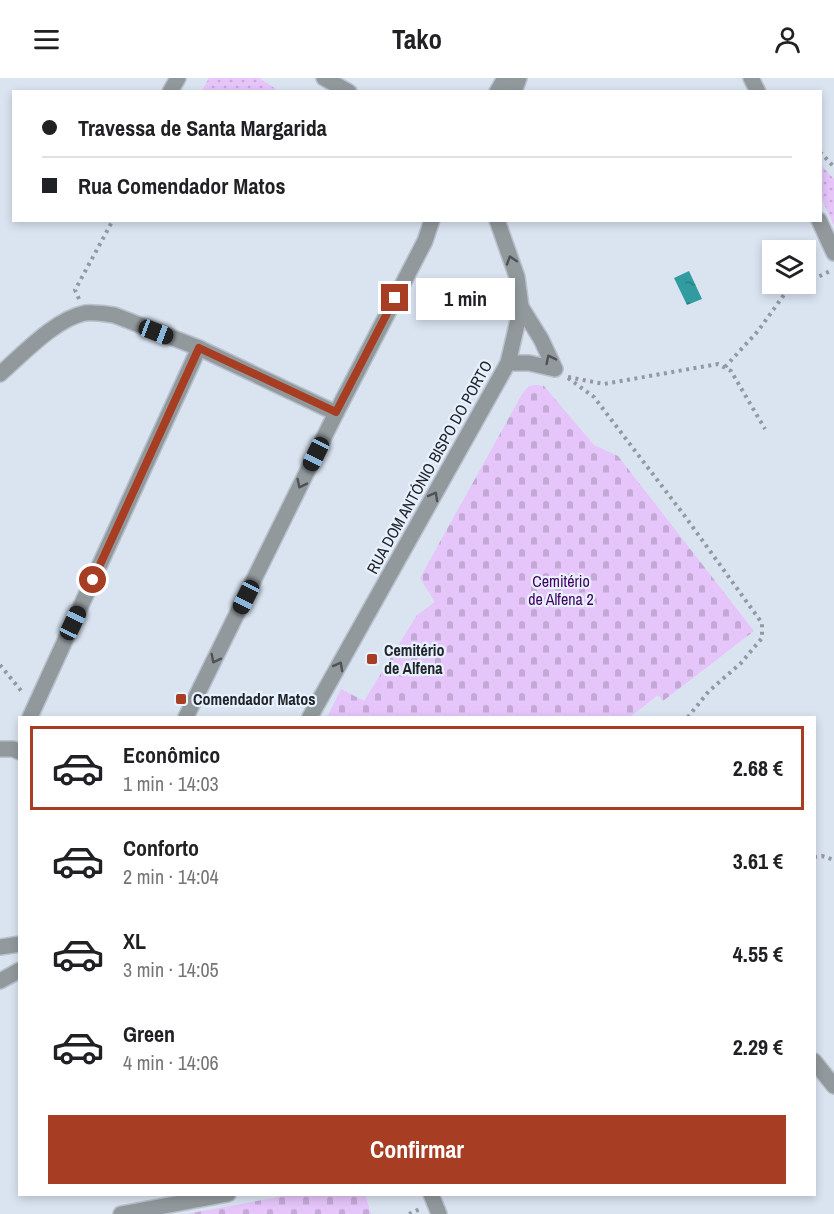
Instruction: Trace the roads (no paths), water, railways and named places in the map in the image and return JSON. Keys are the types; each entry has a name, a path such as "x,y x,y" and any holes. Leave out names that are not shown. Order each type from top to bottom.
{"street":[{"path":"324,78 345,90"},
{"path":"186,716 336,412 425,241 431,222"},
{"path":"425,241 442,222"},
{"path":"820,222 834,254"},
{"name":"RUA DOM ANTÓNIO BISPO DO PORTO","path":"311,716 508,363 521,308 517,277 496,224"},
{"path":"508,363 529,363 561,373 521,308"},
{"path":"0,374 50,331 67,320 85,313 114,315 199,348 336,412"},
{"path":"32,712 199,348"},
{"path":"0,947 18,944"},
{"path":"0,981 18,971"},
{"path":"816,1064 834,1086"},
{"path":"121,1214 217,1196"},
{"path":"432,1196 439,1214"}],"water":[{"path":"689,271 702,299 687,305 674,278"}],"place":[{"name":"Cemitério de Alfena","path":"372,659"},
{"name":"Comendador Matos","path":"181,699"}],"park label":[{"name":"Cemitério de Alfena 2","path":"561,590"}]}
